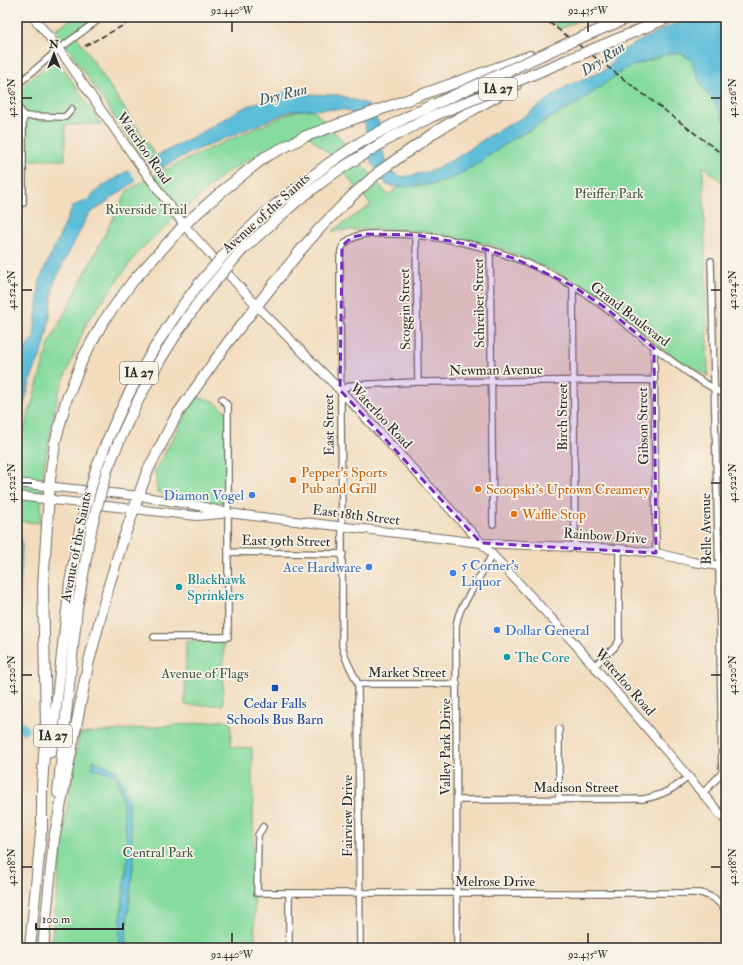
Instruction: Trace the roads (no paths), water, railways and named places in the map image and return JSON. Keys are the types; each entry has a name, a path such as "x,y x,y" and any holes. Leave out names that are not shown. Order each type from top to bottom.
{"highway":[{"name":"Avenue of the Saints","path":"30,945 69,589 80,524 96,469 115,420 136,378 166,329 274,206 328,164 361,142 407,117 568,43 630,17"},
{"name":"Avenue of the Saints","path":"239,246 334,173 365,152 413,126 494,90 531,76 670,17"},
{"path":"42,830 42,787 46,724 43,587 50,487 55,443 66,401 74,378 102,322 133,281 184,225 221,192 259,162 306,136 568,43"},
{"path":"53,844 88,665 117,557 153,461 176,416 219,354 300,250 353,195 380,171 438,130 531,76"},
{"name":"Avenue of the Saints","path":"43,948 77,608 92,525 107,470 126,424 148,379 202,288"}],"main road":[{"name":"Waterloo Road","path":"33,17 59,49 134,157 184,225 257,306 340,390 594,666 726,821"},
{"name":"East 18th Street","path":"17,483 139,496 200,506 228,513 481,543"},
{"name":"East 18th Street","path":"17,496 197,516 228,513"},
{"name":"Rainbow Drive","path":"481,543 619,549 656,553 723,567"}],"street":[{"path":"17,85 59,49 102,17"},
{"path":"17,105 24,116 20,203"},
{"path":"24,116 65,117 72,109"},
{"name":"Grand Boulevard","path":"340,257 342,246 352,237 366,234 416,235 455,241 490,250 537,268 573,286 607,309 686,373 726,395"},
{"name":"Scoggin Street","path":"416,235 418,382"},
{"name":"Schreiber Street","path":"490,250 493,524"},
{"name":"East Street","path":"340,257 342,646 346,659 358,684"},
{"name":"Belle Avenue","path":"711,261 723,567 724,773"},
{"name":"Birch Street","path":"573,286 575,547"},
{"name":"Gibson Street","path":"654,348 656,553"},
{"name":"Newman Avenue","path":"340,390 352,385 418,382 654,380"},
{"path":"154,637 228,637 228,406 222,399"},
{"path":"594,666 614,648 619,641 619,549"},
{"name":"East 19th Street","path":"228,552 342,554"},
{"name":"Valley Park Drive","path":"457,948 456,626 458,617 492,555"},
{"name":"Market Street","path":"358,684 457,684"},
{"name":"Fairview Drive","path":"358,684 360,948"},
{"path":"559,729 559,799"},
{"path":"703,793 724,773"},
{"name":"Madison Street","path":"457,800 643,799 651,798 673,789 689,776"},
{"name":"Melrose Drive","path":"263,827 258,835 257,893 701,893 714,898 726,910"},
{"path":"289,893 289,948"}],"water":[{"path":"686,17 726,17 726,124 714,102 701,85 691,60 681,53 670,53 626,68 581,101 511,140 455,177 442,182 399,187 387,185 371,162 365,124 347,110 325,109 291,111 185,155 133,183 88,215 54,282 50,316 44,347 32,376 17,427 17,382 21,370 17,364 17,350 26,348 34,337 40,279 73,206 87,200 101,187 122,174 208,129 243,108 284,92 339,95 367,104 379,123 384,156 391,171 400,177 430,171 456,158 495,132 522,118 567,86 603,71 610,65 617,53 686,19"},
{"path":"17,514 22,545 18,691 20,720 17,729"},
{"path":"93,760 118,771 127,797 134,856 125,948 119,948 121,914 128,853 122,797 116,776 92,768"}],"waterway":[{"name":"Dry Run","path":"17,724 24,729"}],"railway":[{"path":"85,46 139,17"},
{"path":"542,17 726,157"}],"place":[{"name":"Pepper's Sports Pub and Grill","path":"293,480"},
{"name":"Scoopski's Uptown Creamery","path":"478,489"},
{"name":"Diamon Vogel","path":"252,495"},
{"name":"Waffle Stop","path":"514,514"},
{"name":"Ace Hardware","path":"369,567"},
{"name":"5 Corner's Liquor","path":"453,573"},
{"name":"Blackhawk Sprinklers","path":"179,587"},
{"name":"Dollar General","path":"497,630"},
{"name":"The Core","path":"507,657"},
{"name":"Cedar Falls Schools Bus Barn","path":"275,688"}],"park label":[{"name":"Pfeiffer Park","path":"609,193"},
{"name":"Riverside Trail","path":"146,209"},
{"name":"Avenue of Flags","path":"205,673"},
{"name":"Central Park","path":"158,852"}]}
